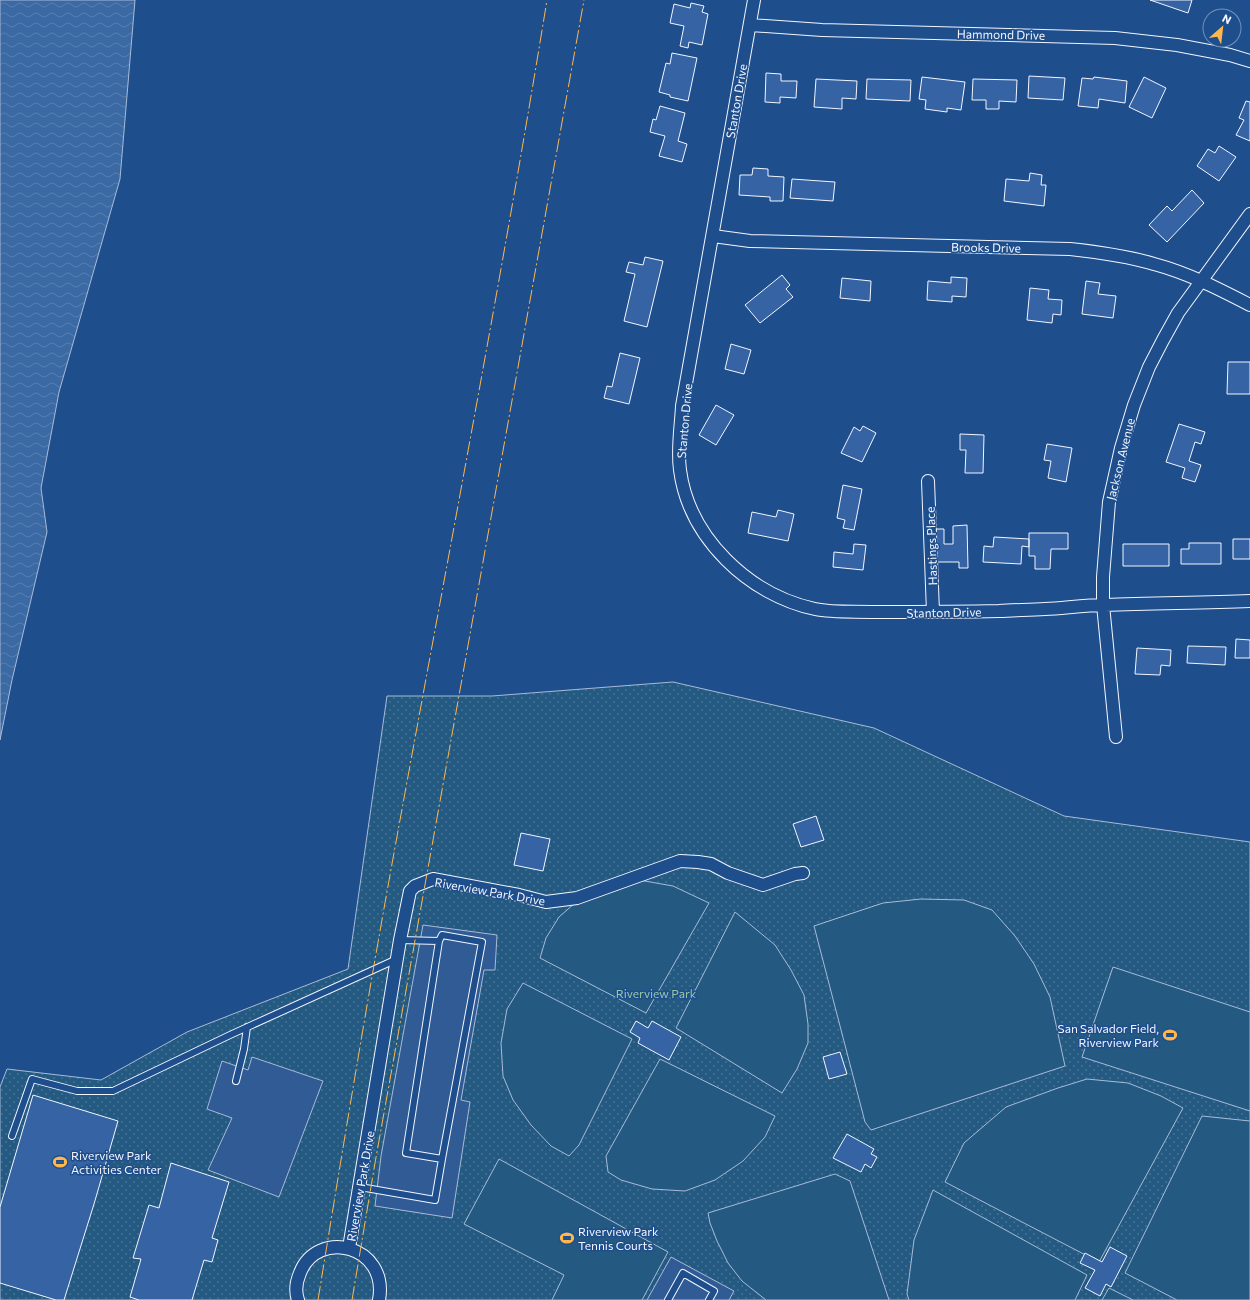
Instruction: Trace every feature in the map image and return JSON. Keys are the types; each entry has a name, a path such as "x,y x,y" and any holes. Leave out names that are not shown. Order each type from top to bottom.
{"street":[{"name":"Stanton Drive","path":"754,0 751,24 738,86 682,406 679,442 680,469 685,492 698,523 718,551 744,577 782,599 816,609 834,611 933,612 1044,610 1103,605 1250,601"},
{"name":"Hammond Drive","path":"751,24 822,30 1115,38 1177,45 1230,55 1250,61"},
{"name":"Jackson Avenue","path":"1116,737 1103,605 1103,578 1109,502 1121,448 1134,405 1149,367 1163,340 1178,313 1250,214"},
{"name":"Brooks Drive","path":"712,236 750,241 1070,249 1112,254 1148,262 1178,271 1202,281 1250,305"},
{"name":"Hastings Place","path":"928,480 933,612"},
{"name":"Riverview Park Drive","path":"349,1248 400,940 410,891 414,886 433,879 519,895 546,902 577,898 680,862 711,864 728,873 763,885 795,874 803,873"},
{"name":"Riverview Park Drive","path":"298,1300 296,1295 297,1281 302,1268 310,1257 322,1250 335,1247 349,1248 362,1254 372,1264 379,1276 381,1290 379,1300"}],"lane":[{"path":"360,1187 435,1200 482,942 442,935 439,941 406,1153 442,1159"},
{"path":"400,940 439,941"},
{"path":"12,1136 32,1079 77,1091 113,1091 247,1027 397,959"},
{"path":"236,1081 244,1049 247,1027"},
{"path":"668,1300 683,1273 714,1290 709,1300"}],"green space":[{"name":"Riverview Park","path":"673,682 874,728 1064,816 1250,842 1250,1300 0,1300 0,1087 7,1069 101,1080 187,1032 348,969 387,696 492,696"},
{"path":"639,880 673,886 709,903 646,1013 540,958 546,938 559,917 583,896"},
{"path":"921,899 964,900 992,910 1015,936 1034,964 1050,997 1065,1066 871,1130 865,1122 814,926 883,903"},
{"path":"735,912 775,945 791,970 804,995 808,1024 808,1043 797,1069 782,1093 676,1028"},
{"name":"San Salvador Field, Riverview Park","path":"1113,967 1250,1012 1250,1111 1082,1057"},
{"path":"523,983 632,1039 579,1145 569,1156 551,1146 531,1125 513,1100 503,1076 501,1043 507,1009"},
{"path":"660,1059 775,1116 765,1137 743,1161 715,1180 685,1191 652,1189 621,1180 608,1172 606,1156"},
{"path":"1087,1079 1128,1083 1161,1096 1183,1108 1099,1262 945,1182 964,1143 1006,1107"},
{"path":"1202,1116 1250,1121 1250,1300 1177,1300 1125,1273"},
{"name":"Riverview Park Tennis Courts","path":"499,1159 668,1252 642,1300 552,1300 564,1275 464,1224"},
{"path":"835,1174 850,1181 889,1300 766,1300 742,1281 728,1263 717,1241 708,1213"},
{"path":"933,1190 1087,1275 1075,1300 909,1300 907,1294 914,1240"},
{"path":"1109,1288 1133,1300 1102,1300"}],"shaded area":[{"path":"423,925 497,935 495,970 484,970 461,1100 470,1102 452,1218 375,1206 381,1156"},
{"path":"252,1057 323,1081 279,1197 208,1170 232,1118 207,1109 222,1061 248,1070"},
{"path":"671,1257 734,1291 729,1300 647,1300"}],"water":[{"path":"0,0 135,0 120,179 59,392 41,488 47,532 12,680 0,740"}],"building":[{"path":"1150,0 1192,0 1188,13"},
{"path":"691,3 704,6 702,12 708,14 702,45 689,42 688,48 680,46 684,26 670,23 674,4 690,8"},
{"path":"672,53 697,58 688,101 670,97 670,95 659,92 666,63 670,64"},
{"path":"766,73 781,74 781,81 797,81 796,98 780,97 780,103 765,102"},
{"path":"1029,76 1065,78 1063,100 1028,98"},
{"path":"922,77 965,82 961,110 947,108 947,112 925,109 926,100 919,99"},
{"path":"1094,77 1127,81 1125,103 1099,99 1098,108 1078,106 1082,78 1093,79"},
{"path":"1144,77 1166,88 1152,118 1129,107"},
{"path":"816,79 857,81 856,99 842,98 842,109 814,107"},
{"path":"867,79 911,80 910,101 866,99"},
{"path":"973,79 1017,80 1016,102 999,101 999,109 986,109 986,100 972,100"},
{"path":"1246,101 1250,102 1250,141 1236,135 1244,120 1239,118"},
{"path":"660,106 685,113 678,141 687,144 682,162 659,156 665,136 650,132 653,119 656,120"},
{"path":"1219,146 1236,157 1219,181 1197,166 1208,149 1215,153"},
{"path":"753,168 768,169 768,176 784,177 783,201 770,201 770,197 739,195 740,175 752,175"},
{"path":"1030,173 1042,175 1041,185 1046,185 1044,206 1004,201 1006,179 1029,181"},
{"path":"792,179 835,182 833,201 790,198"},
{"path":"1192,190 1204,203 1167,242 1149,225 1167,206 1172,211"},
{"path":"645,257 663,261 647,327 624,321 635,274 626,272 629,262 643,265"},
{"path":"782,275 790,285 786,289 793,297 760,323 745,305"},
{"path":"951,277 967,278 966,297 952,296 952,302 927,300 928,281 951,283"},
{"path":"842,278 871,281 870,301 840,298"},
{"path":"1086,281 1100,283 1098,294 1116,296 1113,318 1082,314"},
{"path":"1030,288 1049,290 1048,299 1062,300 1061,315 1053,314 1052,323 1027,320"},
{"path":"731,344 751,350 744,374 725,369"},
{"path":"620,353 640,358 629,404 604,398 607,386 612,387"},
{"path":"1228,362 1250,362 1250,394 1227,394"},
{"path":"716,405 734,415 716,445 699,435"},
{"path":"1179,424 1205,432 1201,444 1195,442 1189,461 1201,465 1195,482 1182,478 1185,468 1166,462"},
{"path":"863,426 876,433 862,462 841,453 854,427 860,431"},
{"path":"960,434 984,435 983,473 965,473 966,450 960,450"},
{"path":"1047,444 1072,448 1066,482 1048,478 1051,461 1044,460"},
{"path":"843,485 862,489 854,530 843,528 845,520 837,518"},
{"path":"778,510 794,514 788,541 748,533 752,512 776,517"},
{"path":"967,525 968,568 959,568 959,562 931,562 931,529 944,529 944,544 953,544 953,526"},
{"path":"1029,533 1068,533 1068,549 1051,549 1050,569 1035,569 1035,556 1029,556"},
{"path":"994,537 1029,539 1029,547 1022,546 1021,564 983,562 984,546 993,547"},
{"path":"1233,539 1250,539 1250,559 1233,559"},
{"path":"1189,543 1221,543 1221,564 1181,564 1181,549 1189,549"},
{"path":"854,544 866,545 863,570 833,567 834,552 853,554"},
{"path":"1123,544 1169,544 1169,566 1123,566"},
{"path":"1236,639 1250,640 1250,658 1235,658"},
{"path":"1188,646 1226,647 1225,665 1187,663"},
{"path":"1137,648 1171,650 1170,666 1161,665 1160,675 1135,674"},
{"path":"816,816 824,840 801,847 793,824"},
{"path":"521,833 550,839 543,871 514,865"},
{"path":"636,1021 648,1028 652,1021 681,1037 669,1060 638,1043 640,1038 630,1032"},
{"path":"840,1052 847,1074 829,1079 823,1057"},
{"name":"Riverview Park Activities Center","path":"33,1095 118,1121 64,1300 56,1300 0,1283 0,1207"},
{"path":"847,1134 874,1149 871,1154 877,1157 871,1168 865,1164 861,1172 833,1158"},
{"path":"171,1163 229,1182 212,1238 218,1240 212,1262 204,1260 192,1300 139,1300 130,1297 141,1259 133,1258 149,1205 159,1208"},
{"path":"1110,1247 1127,1256 1111,1287 1106,1284 1100,1296 1085,1288 1095,1270 1080,1263 1085,1253 1102,1262"}],"power":[{"path":"318,1300 346,1128 396,842 492,317 547,0"},
{"path":"352,1300 375,1163 584,0"}],"place":[{"name":"San Salvador Field, Riverview Park","path":"1170,1035"},
{"name":"Riverview Park Activities Center","path":"60,1162"},
{"name":"Riverview Park Tennis Courts","path":"567,1238"}]}
